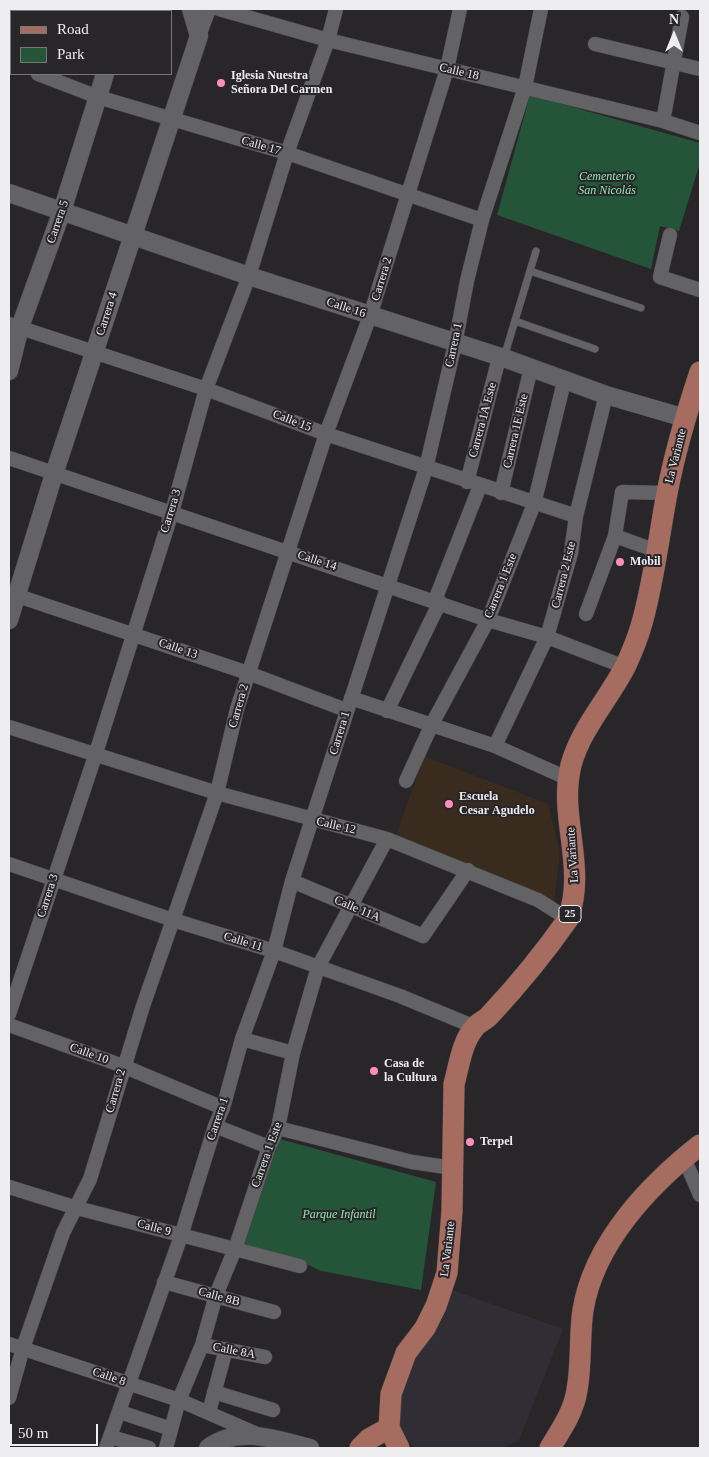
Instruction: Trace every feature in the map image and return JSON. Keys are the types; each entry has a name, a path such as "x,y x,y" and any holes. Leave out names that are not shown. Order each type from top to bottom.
{"main road":[{"name":"La Variante","path":"389,1428 391,1394 406,1353 425,1328 436,1306 447,1273 451,1230 454,1084 464,1047 475,1027 488,1017 508,995 568,919 573,904 576,882 567,799 575,753 608,692 625,666 642,624 667,493 700,372"},
{"path":"554,1442 569,1416 577,1391 584,1309 596,1266 607,1247 639,1203 692,1151"},
{"path":"360,1448 370,1439 389,1428"},
{"name":"25","path":"389,1428 399,1448"}],"street":[{"path":"191,9 199,36"},
{"name":"Carrera 4","path":"9,620 13,594 209,9"},
{"name":"Calle 18","path":"219,9 328,40 663,121 700,132"},
{"name":"Carrera 3","path":"9,1014 172,512 206,389 249,276 287,153 328,40 336,9"},
{"name":"Carrera 2","path":"9,1398 23,1348 63,1233 78,1208 90,1179 121,1081 123,1066 217,793 230,736 248,673 326,434 370,316 447,69 460,9"},
{"name":"Carrera 1","path":"108,1442 181,1236 215,1126 224,1108 242,1039 274,951 292,881 426,468 482,220 525,87 541,9"},
{"path":"663,121 682,18"},
{"path":"595,44 700,69"},
{"name":"Calle 17","path":"41,75 98,97 287,153 482,220"},
{"name":"Carrera 5","path":"9,371 15,326 62,211 106,75"},
{"name":"Calle 16","path":"9,194 249,276 565,378 606,395 686,418"},
{"path":"670,235 660,277 700,290"},
{"name":"Calle 15","path":"15,326 206,389 326,434 473,484 576,516"},
{"name":"Carrera 1A Este","path":"386,711 437,601 473,484 501,358"},
{"name":"Carrera 1E Este","path":"501,493 531,368"},
{"name":"Carrera 1 Este","path":"406,781 432,724 488,620 534,504 565,378"},
{"name":"Carrera 2 Este","path":"494,746 547,636 571,553 576,516 606,395"},
{"name":"Calle 14","path":"9,458 388,584 488,620 547,636 625,666"},
{"path":"586,614 615,536 622,492 667,493"},
{"path":"615,536 657,552"},
{"name":"Calle 13","path":"13,594 248,673 349,704 386,711 432,724 494,746 569,779"},
{"name":"Calle 12","path":"9,727 94,756 217,793 313,821 350,828 387,839 468,870 538,900 568,919"},
{"name":"Carrera 1 Este","path":"166,1448 180,1400 202,1345 216,1295 234,1250 269,1147 278,1128 294,1053 318,967 349,905 387,839"},
{"name":"Calle 11","path":"9,864 173,920 274,951 400,996 475,1027"},
{"name":"Calle 11A","path":"292,881 423,936 468,870"},
{"name":"Calle 10","path":"9,1025 123,1066 224,1108"},
{"path":"242,1039 294,1053"},
{"path":"215,1126 269,1147"},
{"path":"278,1128 412,1162 453,1168"},
{"path":"692,1151 700,1195"},
{"name":"Calle 9","path":"9,1187 181,1236 300,1266"},
{"name":"Calle 8B","path":"164,1282 274,1312"},
{"name":"Calle 8","path":"9,1344 180,1400 262,1436"},
{"name":"Calle 8A","path":"202,1345 265,1357"},
{"path":"209,1412 226,1349"},
{"path":"214,1392 273,1410"},
{"path":"120,1412 171,1429"},
{"path":"208,1448 217,1442 232,1437 262,1436 310,1448"},
{"path":"108,1442 149,1448"}],"lane":[{"path":"501,358 515,322 536,251"},
{"path":"530,271 641,308"},
{"path":"515,322 594,349"}],"shaded area":[{"path":"424,756 548,804 560,852 554,902 396,835"},
{"path":"452,1290 563,1329 519,1440 501,1448 414,1448 396,1424 398,1394 410,1358"}],"green space":[{"name":"Cementerio San Nicolás","path":"530,95 700,143 700,163 679,231 660,226 651,269 497,215"},
{"name":"Parque Infantil","path":"280,1139 436,1182 421,1290 321,1271 292,1257 242,1244"}],"place":[{"name":"Iglesia Nuestra Señora Del Carmen","path":"221,83"},
{"name":"Mobil","path":"620,562"},
{"name":"Escuela Cesar Agudelo","path":"449,804"},
{"name":"Casa de la Cultura","path":"374,1071"},
{"name":"Terpel","path":"470,1142"}]}
